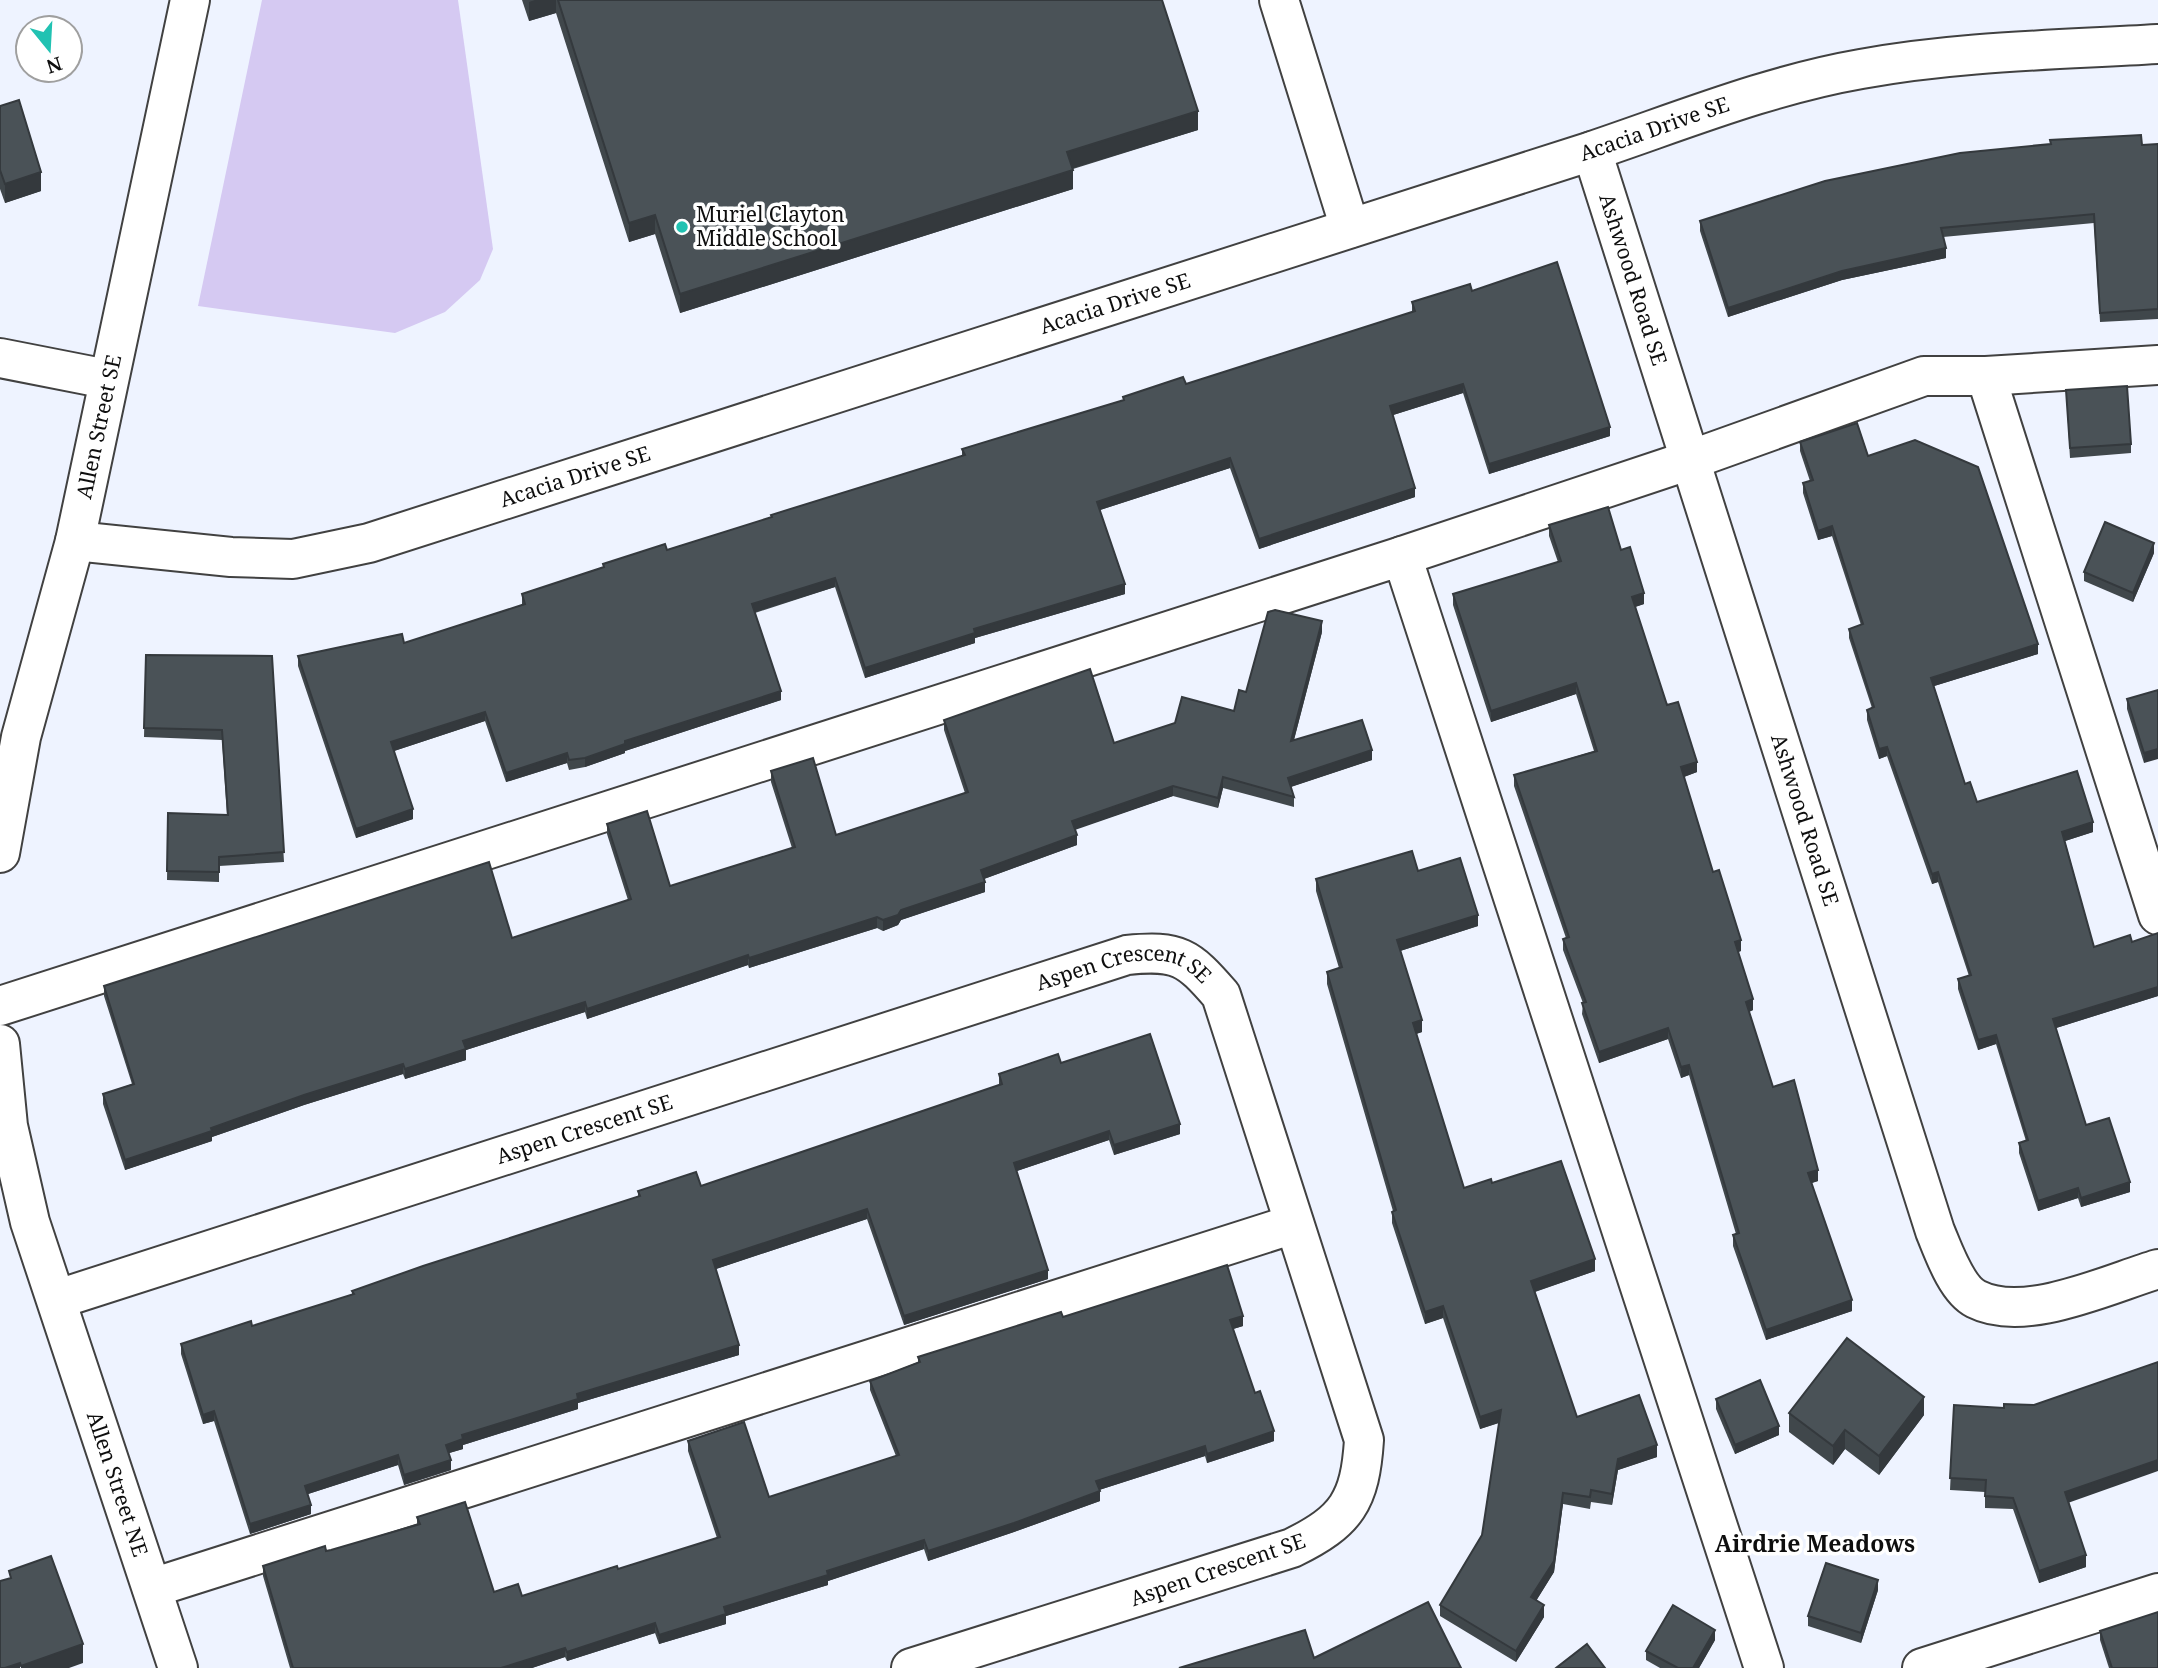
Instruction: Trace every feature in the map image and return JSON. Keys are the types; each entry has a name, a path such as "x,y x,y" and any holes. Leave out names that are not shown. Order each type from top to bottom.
{"street":[{"name":"Allen Street SE","path":"0,853 10,735 75,541 107,379 190,0"},
{"path":"1279,0 1350,228"},
{"name":"Acacia Drive SE","path":"75,541 231,557 293,559 369,543 1592,151 1777,88 1860,69 1937,58 2158,44"},
{"name":"Ashwood Road SE","path":"1592,151 1935,1231 1950,1268 1974,1298 2012,1309 2052,1302 2158,1269"},
{"path":"0,358 107,379"},
{"path":"0,1006 1402,556 1690,460 1924,376 1986,376 2158,365"},
{"path":"1986,376 2158,915"},
{"path":"1402,556 1764,1668"},
{"name":"Aspen Crescent SE","path":"58,1299 1114,959 1155,952 1176,954 1201,972 1221,995 1364,1440 1362,1472 1347,1509 1326,1532 1292,1548 911,1668"},
{"path":"0,1044 4,1127 30,1222 58,1299"},
{"path":"152,1588 1294,1224"},
{"name":"Allen Street NE","path":"58,1299 178,1668"},
{"path":"1922,1668 2158,1592"}],"shaded area":[{"path":"262,0 458,0 493,249 480,280 445,312 395,333 198,306"}],"building":[{"path":"558,0 1162,0 1198,111 1067,152 1073,170 680,294 655,215 629,223"},
{"path":"19,100 41,172 5,184 0,170 0,106"},
{"path":"2141,135 2142,145 2158,144 2158,309 2100,313 2094,214 1941,228 1946,248 1842,271 1728,308 1700,221 1825,181 1960,153 2051,144 2050,140"},
{"path":"1557,262 1610,427 1489,464 1463,384 1390,406 1415,488 1259,539 1230,458 1097,502 1125,584 974,629 975,633 865,668 835,578 752,604 781,691 625,741 625,744 585,758 569,760 567,753 506,773 485,712 391,742 413,809 356,829 298,656 402,634 404,643 525,604 522,594 604,567 603,564 665,544 667,550 772,517 771,515 965,455 962,449 1124,400 1123,397 1183,377 1186,384 1415,311 1412,302 1470,284 1472,291"},
{"path":"2127,386 2131,444 2070,448 2066,390"},
{"path":"1857,423 1868,456 1915,440 1978,467 2038,644 1931,678 1965,784 1970,782 1977,802 2077,771 2093,822 2062,832 2094,947 2130,935 2132,942 2158,933 2158,987 2053,1019 2086,1125 2109,1118 2130,1182 2081,1198 2078,1188 2038,1201 2019,1143 2028,1140 1996,1035 1978,1040 1958,979 1971,975 1938,872 1932,874 1887,747 1879,749 1867,710 1874,707 1849,629 1863,624 1832,526 1818,531 1803,483 1813,480 1800,442"},
{"path":"1608,507 1621,550 1630,547 1644,593 1632,597 1667,705 1678,702 1697,762 1681,767 1713,872 1719,870 1741,940 1735,942 1753,999 1746,1002 1773,1087 1794,1080 1818,1170 1808,1173 1852,1300 1766,1330 1733,1235 1739,1233 1689,1065 1681,1067 1668,1028 1599,1052 1582,1003 1586,1002 1563,939 1569,937 1514,775 1597,751 1576,683 1491,711 1453,594 1561,561 1549,525"},
{"path":"2105,522 2154,543 2133,593 2084,572"},
{"path":"1275,610 1322,621 1291,741 1362,720 1372,750 1288,778 1294,797 1223,777 1218,798 1173,786 1072,821 1077,835 981,870 985,882 901,910 898,915 883,920 877,917 749,958 748,955 587,1009 585,1002 463,1041 466,1049 405,1069 403,1064 304,1095 211,1128 212,1131 125,1160 103,1094 134,1084 104,986 489,862 512,938 631,899 607,824 647,811 670,886 795,847 771,771 813,758 836,835 968,792 944,720 1090,669 1114,743 1175,723 1182,697 1234,711 1239,690 1246,692 1268,612"},
{"path":"146,655 272,656 284,852 219,857 219,872 167,871 168,813 228,815 222,730 144,728"},
{"path":"2158,690 2158,749 2144,753 2127,699"},
{"path":"1412,851 1418,871 1460,858 1478,915 1397,940 1422,1020 1413,1023 1464,1188 1491,1179 1492,1183 1561,1161 1595,1259 1531,1281 1577,1417 1639,1395 1657,1445 1618,1459 1612,1494 1591,1490 1590,1497 1563,1493 1554,1561 1531,1597 1544,1605 1516,1651 1440,1605 1482,1535 1501,1410 1480,1417 1443,1306 1425,1312 1392,1212 1396,1210 1327,972 1342,967 1316,879"},
{"path":"1150,1034 1180,1124 1114,1145 1109,1131 1014,1163 1048,1270 904,1316 867,1209 713,1260 739,1345 577,1394 578,1399 462,1435 463,1439 446,1445 451,1460 404,1475 398,1455 305,1486 311,1505 250,1524 214,1411 203,1415 181,1344 251,1321 252,1326 354,1294 352,1291 423,1266 640,1196 638,1191 696,1172 701,1186 1002,1084 999,1074 1058,1054 1061,1063"},
{"path":"1227,1265 1243,1316 1230,1320 1255,1393 1260,1391 1274,1431 1207,1454 1205,1446 1096,1481 1100,1491 1014,1523 928,1551 924,1540 827,1571 828,1575 724,1607 726,1614 659,1635 655,1623 567,1652 565,1648 501,1668 293,1668 263,1566 325,1546 326,1551 331,1550 420,1524 417,1517 465,1502 494,1592 518,1584 522,1596 617,1566 618,1569 720,1537 688,1441 744,1422 769,1497 899,1455 870,1381 920,1362 918,1357 1061,1312 1063,1317"},
{"path":"1847,1338 1924,1397 1879,1456 1845,1430 1833,1446 1789,1413"},
{"path":"2158,1362 2158,1460 2065,1492 2086,1555 2039,1571 2013,1498 1985,1496 1986,1480 1950,1478 1954,1405 2004,1408 2004,1404 2034,1405"},
{"path":"1760,1380 1779,1426 1735,1445 1716,1399"},
{"path":"51,1556 83,1644 21,1666 20,1663 0,1668 0,1581 11,1578 9,1571"},
{"path":"1826,1563 1878,1580 1861,1633 1808,1616"},
{"path":"1428,1602 1461,1668 1179,1668 1305,1630 1314,1658"},
{"path":"1673,1605 1715,1630 1693,1668 1678,1668 1646,1651"},
{"path":"2158,1612 2158,1668 2112,1668 2100,1631"},
{"path":"1587,1644 1605,1668 1556,1668"}],"place":[{"name":"Muriel Clayton Middle School","path":"682,227"}],"district":[{"name":"Airdrie Meadows","path":"1815,1544"}]}
